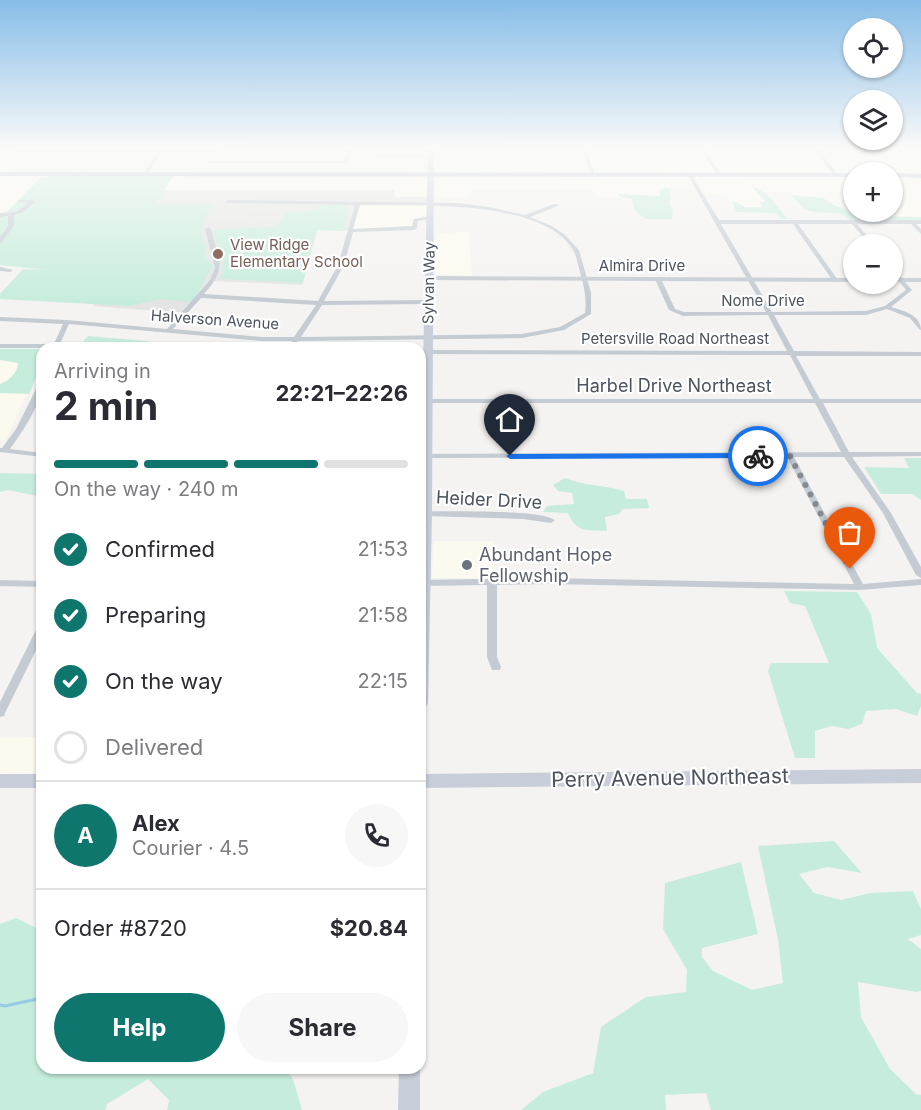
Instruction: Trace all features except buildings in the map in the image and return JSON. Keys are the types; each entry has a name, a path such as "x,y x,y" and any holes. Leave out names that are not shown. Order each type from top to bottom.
{"main road":[{"name":"Sylvan Way","path":"426,358 429,337 430,199"},
{"name":"Sylvan Way","path":"426,395 426,414"},
{"name":"Perry Avenue Northeast","path":"426,781 921,776"},
{"path":"0,781 36,781"},
{"path":"410,1074 410,1110"}],"street":[{"path":"704,199 770,313 847,455 887,513 921,575"},
{"path":"0,215 11,215 26,210 32,202 20,201"},
{"path":"228,202 486,207 524,217 550,228 574,247 585,279"},
{"path":"294,342 341,265 358,203"},
{"path":"524,217 556,205"},
{"path":"0,242 11,226 11,215"},
{"path":"350,231 414,228 415,220 430,218"},
{"path":"718,222 843,222"},
{"path":"794,222 835,279"},
{"path":"853,222 863,234"},
{"path":"903,222 921,222"},
{"path":"912,222 921,232"},
{"path":"169,330 213,281 218,268 208,229"},
{"path":"0,269 10,270"},
{"name":"Almira Drive","path":"430,278 843,279"},
{"name":"Halverson Avenue","path":"0,319 67,322 262,339 522,336 562,329 588,314 590,301 585,279"},
{"name":"Nome Drive","path":"658,279 672,310 683,314 866,314 887,307"},
{"path":"903,279 921,279"},
{"path":"887,307 909,290 903,284"},
{"path":"200,296 320,303 429,302"},
{"path":"887,307 912,317 920,326"},
{"path":"58,342 67,322"},
{"path":"0,346 36,347"},
{"name":"Petersville Road Northeast","path":"426,358 791,353 921,354"},
{"path":"2,451 20,429 36,397"},
{"name":"Harbel Drive Northeast","path":"427,400 921,401"},
{"path":"2,451 36,454"},
{"path":"426,456 921,454"},
{"path":"790,456 860,587"},
{"name":"Heider Drive","path":"426,514 523,516 551,520"},
{"path":"492,582 491,641 492,657 496,667"},
{"path":"426,584 492,582 860,587 921,582"},
{"path":"0,583 36,584"},
{"path":"0,713 36,640"}],"shaded area":[{"path":"0,199 20,199 6,214 0,214"},
{"name":"View Ridge Elementary School","path":"159,199 430,199 430,205 358,203 350,231 317,230 302,285 213,281 184,313 93,306"},
{"path":"730,199 768,199 776,211 738,211"},
{"path":"799,199 843,199 843,210 806,210"},
{"path":"903,199 921,199 921,225 858,224 856,222 903,222"},
{"path":"358,203 430,205 430,218 415,220 414,228 350,231"},
{"path":"469,232 472,276 436,274 436,233"},
{"path":"0,350 36,350 36,368 29,389 6,439 0,441"},
{"path":"434,541 493,541 494,578 432,578"},
{"path":"36,737 36,773 0,774 0,738"}],"green space":[{"path":"20,199 159,199 156,204 211,204 201,231 207,253 204,254 213,266 192,302 161,299 129,306 0,299 0,294 23,269 47,270 0,265 0,214 6,213"},
{"path":"632,199 670,199 672,219 645,219 635,210"},
{"path":"763,199 772,199 786,218 803,218 781,219 776,213 736,212 732,200 745,207 762,207 760,203 765,201"},
{"path":"795,199 824,199 843,209 843,215 804,209"},
{"path":"320,205 349,205 346,214 349,215 343,231 317,230 303,283 220,279 223,263 212,230 272,227 281,222 286,212 316,211"},
{"path":"903,217 921,217 921,221 903,221"},
{"path":"88,336 151,342 84,342"},
{"path":"0,349 36,349 36,377 29,394 0,393 0,384 12,376 18,363 0,360"},
{"path":"904,458 921,458 921,500 912,494 881,494 864,467 909,468"},
{"path":"0,473 36,474 36,496 8,490 0,492"},
{"path":"565,478 579,483 624,491 626,499 647,499 649,508 623,509 619,514 605,517 607,531 583,529 575,524 568,513 543,512 547,506 574,504 572,493 558,491 553,485"},
{"path":"784,591 857,592 871,614 877,648 917,693 921,694 921,706 917,716 896,709 866,711 862,724 848,729 832,726 815,731 815,758 795,758 768,671 771,663 829,663 805,606 790,603"},
{"path":"834,841 862,873 827,867 799,874 814,893 841,900 870,893 913,891 921,909 921,935 908,939 921,949 921,991 858,982 861,1017 890,1069 916,1094 921,1095 921,1110 711,1110 706,1093 665,1095 666,1110 521,1110 543,1092 593,1073 601,1027 646,997 686,992 687,970 663,929 665,883 741,862 758,934 702,948 702,957 713,971 752,990 783,983 778,940 758,846"},
{"path":"16,918 36,928 36,1074 289,1074 302,1110 167,1110 169,1100 148,1079 107,1104 105,1110 0,1110 0,924"}],"waterway":[{"path":"0,1005 36,999"}],"way so far":[{"path":"758,456 790,456 850,569"}],"place":[{"name":"View Ridge Elementary School","path":"218,254"},
{"name":"Abundant Hope Fellowship","path":"467,565"}],"route":[{"path":"510,456 758,456"}]}
